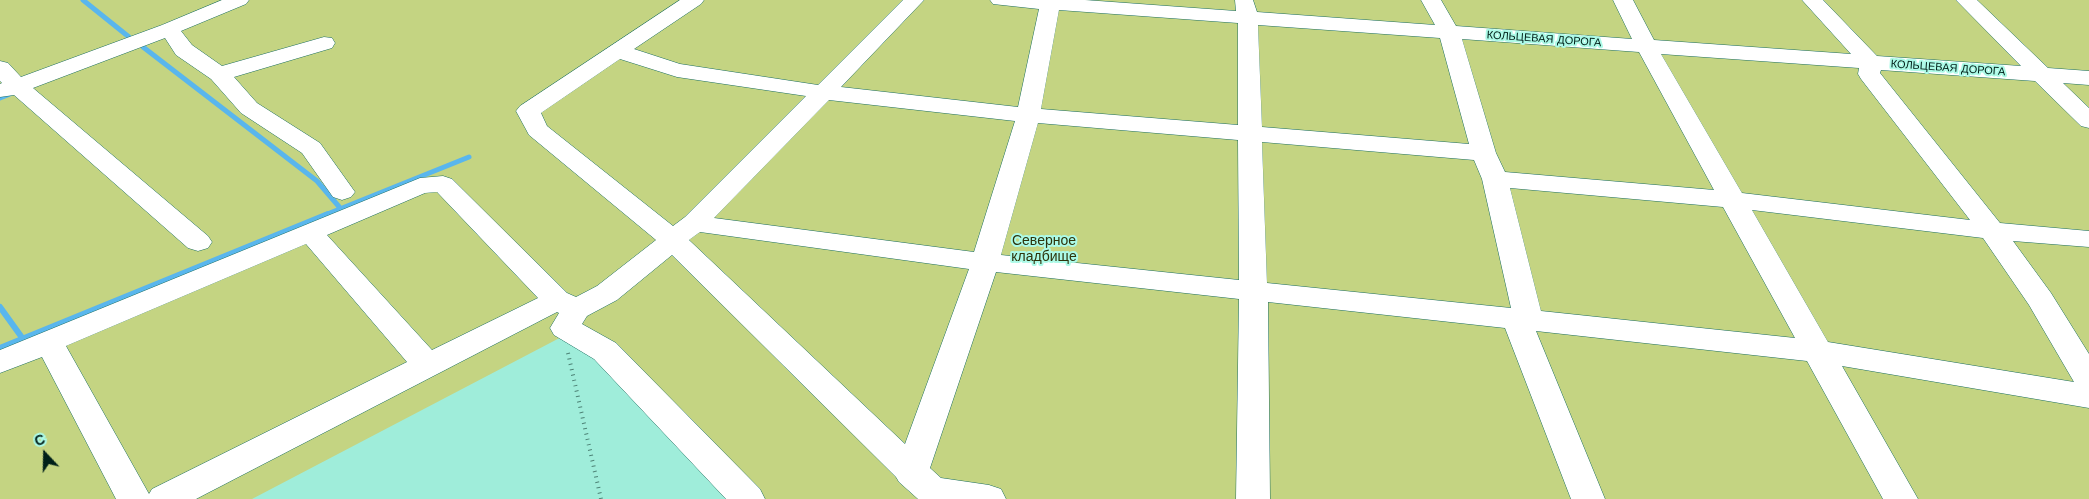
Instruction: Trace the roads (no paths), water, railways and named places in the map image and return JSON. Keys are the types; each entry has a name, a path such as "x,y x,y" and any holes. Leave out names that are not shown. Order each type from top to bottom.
{"lane":[{"path":"9,89 169,29 239,0"},
{"path":"694,0 528,111 537,130 683,232 911,473 932,491 989,499"},
{"path":"164,499 427,366 566,312 607,293 683,232 914,0"},
{"name":"КОЛЬЦЕВАЯ ДОРОГА","path":"1000,0 1246,9 1449,32 2089,78"},
{"path":"1431,0 1449,32 1484,153 1495,178 1529,321"},
{"path":"1623,0 1646,46 1901,499"},
{"path":"1812,0 1871,63 1869,74 1993,231 2072,348 2089,380"},
{"path":"1966,0 2089,121"},
{"path":"911,473 986,262 1028,115 1050,2"},
{"path":"1246,9 1253,290 1253,499"},
{"path":"169,29 184,50 220,74 249,108 311,148 342,192"},
{"path":"220,74 324,43"},
{"path":"617,51 677,70 822,92 1028,115 1484,153"},
{"path":"0,68 9,89 198,242"},
{"path":"1495,178 1734,200 1993,231 2089,239"},
{"path":"0,362 420,186 443,184 748,499"},
{"path":"683,232 1253,290 1817,352 2089,396"},
{"path":"311,233 427,366"},
{"path":"1529,321 1520,328 1588,499"},
{"path":"49,342 134,499"}],"waterway":[{"path":"83,0 129,37"},
{"path":"143,47 317,181 341,209"},
{"path":"0,98 10,94"},
{"path":"341,209 469,157"},
{"path":"325,215 341,209"},
{"path":"23,339 328,214"},
{"path":"0,307 23,339"},
{"path":"0,348 23,339"}],"park label":[{"name":"Северное кладбище","path":"1044,250"}]}
